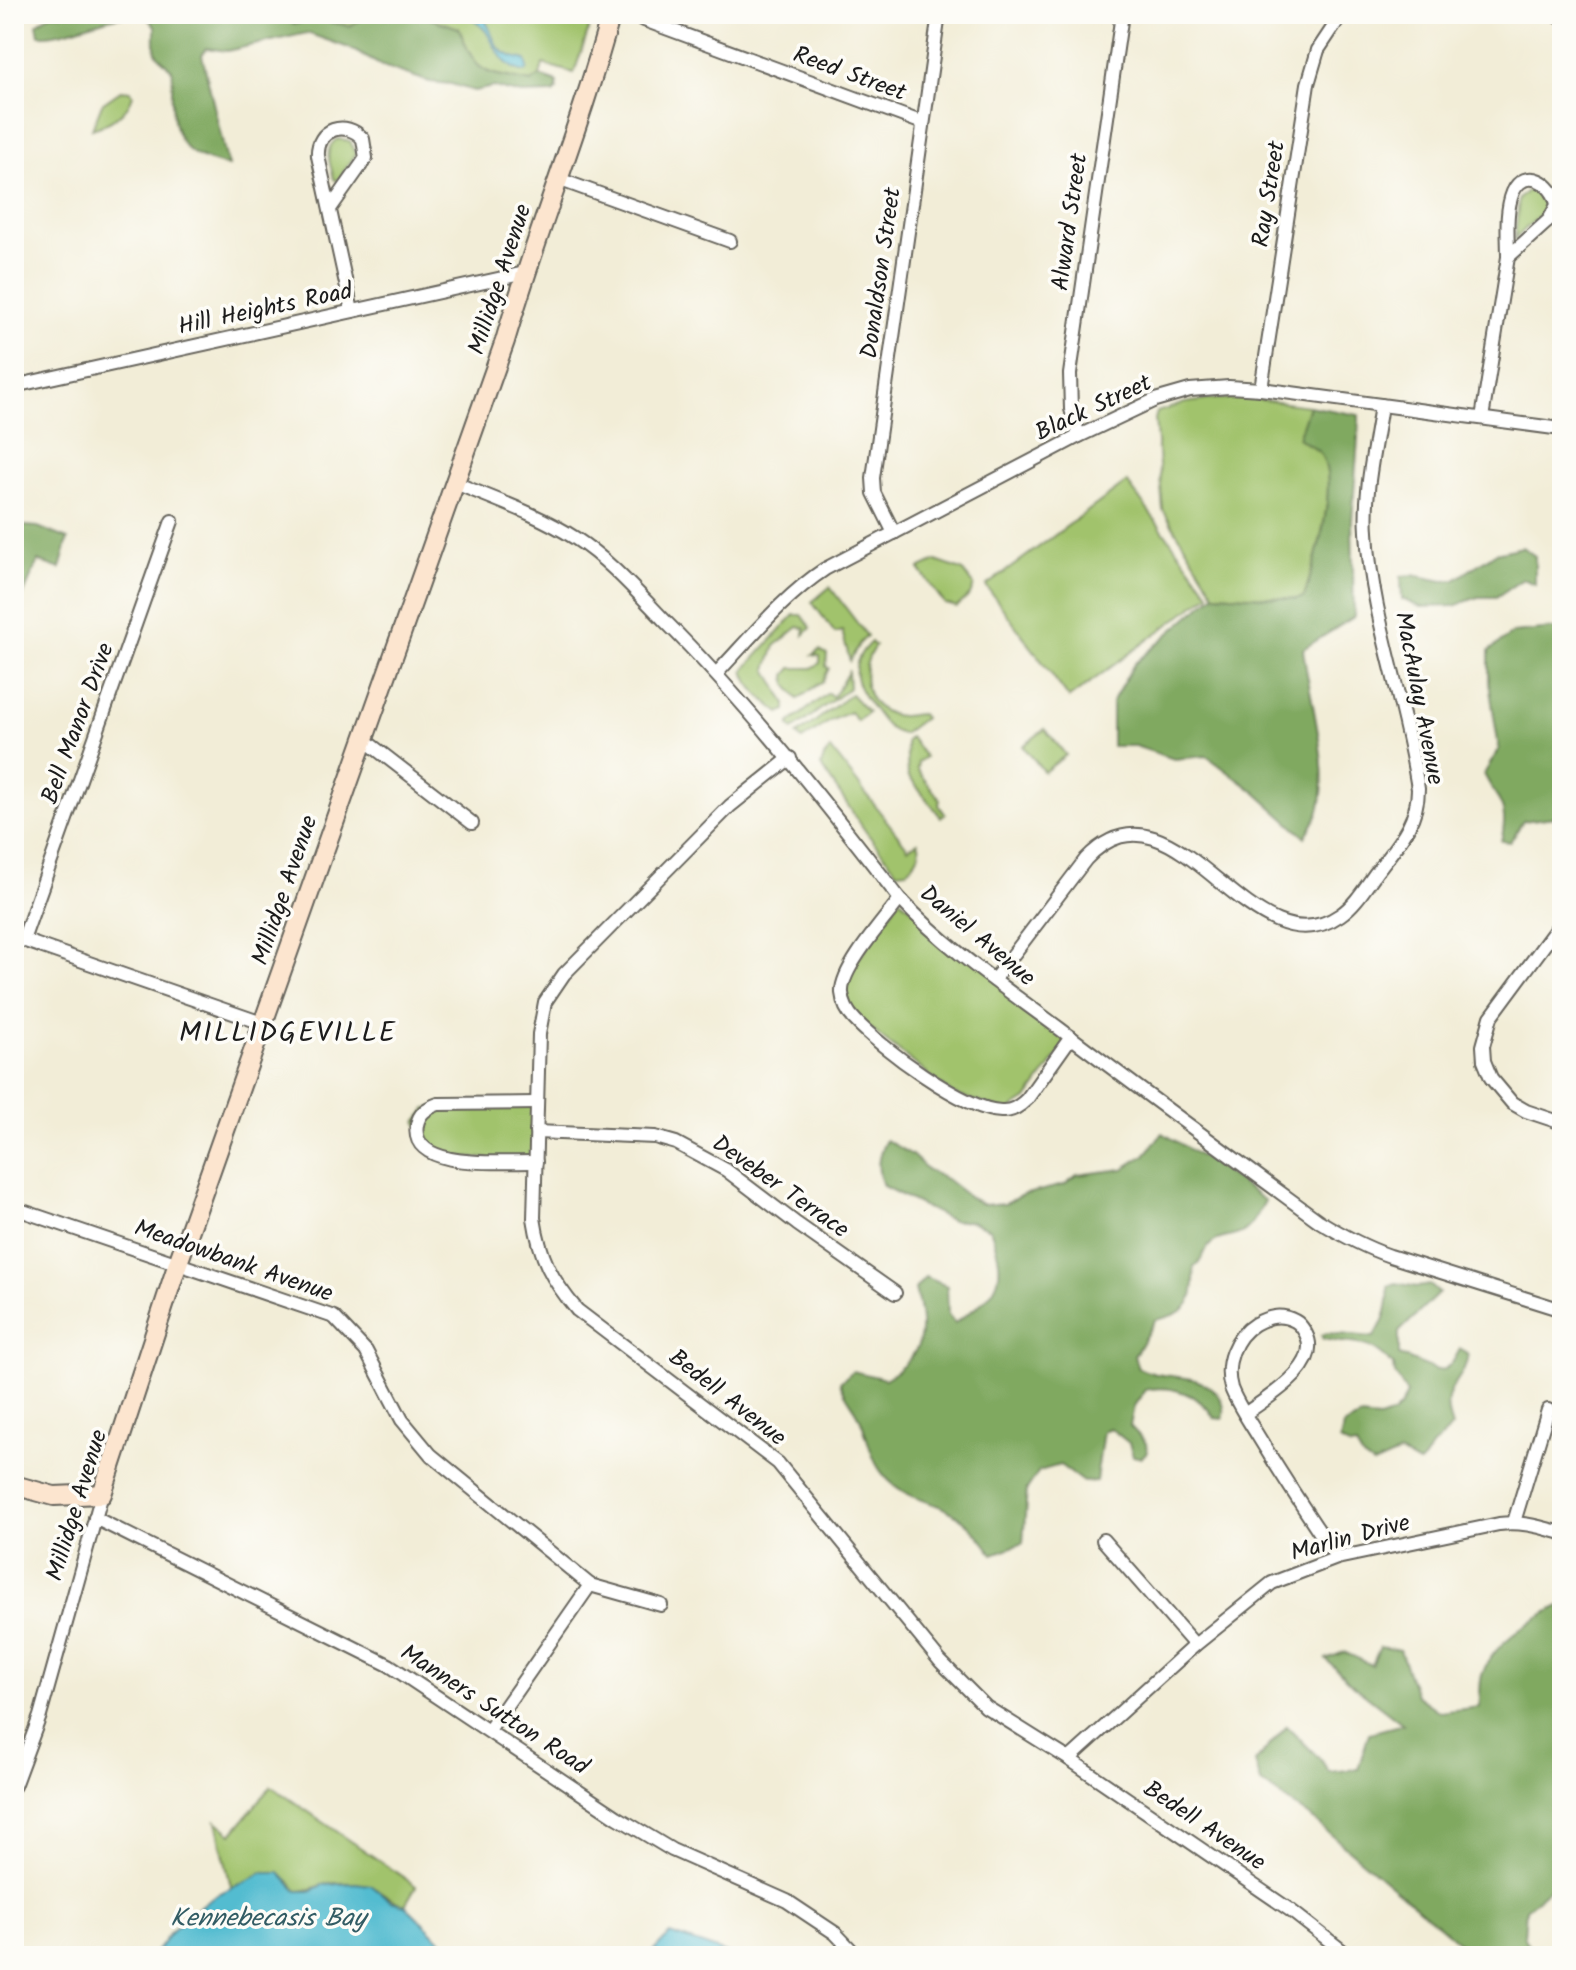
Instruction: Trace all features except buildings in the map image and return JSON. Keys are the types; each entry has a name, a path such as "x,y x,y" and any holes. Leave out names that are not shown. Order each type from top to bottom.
{"street":[{"name":"Millidge Avenue","path":"14,1786 40,1716 102,1494 178,1263 505,341 525,273 594,78 611,14"},
{"name":"Reed Street","path":"628,14 923,123"},
{"name":"Donaldson Street","path":"894,533 879,505 873,478 939,14"},
{"name":"Alward Street","path":"1079,436 1071,409 1070,374 1122,14"},
{"name":"Ray Street","path":"1261,389 1308,84 1318,50 1342,14"},
{"path":"330,209 366,158 363,139 349,128 332,129 318,145 318,156 352,311"},
{"path":"1482,418 1508,257 1509,206 1512,193 1525,179 1535,178 1552,190 1556,197 1555,213 1508,257"},
{"path":"558,179 730,241"},
{"name":"Hill Heights Road","path":"14,386 525,273"},
{"name":"Black Street","path":"717,673 811,578 1079,436 1155,400 1190,390 1229,387 1261,389 1554,428"},
{"name":"MacAulay Avenue","path":"994,980 1086,859 1098,846 1116,837 1131,834 1151,837 1172,846 1263,914 1292,927 1308,927 1340,915 1352,904 1407,832 1418,805 1418,789 1373,578 1367,532 1368,488 1381,405"},
{"name":"Daniel Avenue","path":"453,482 557,527 614,569 717,673 790,758 900,899 942,940 994,980 1341,1235 1390,1256 1562,1310"},
{"name":"Bell Manor Drive","path":"19,939 172,521"},
{"path":"362,738 472,823"},
{"name":"Bedell Avenue","path":"790,758 730,806 553,987 545,1002 540,1024 534,1218 540,1249 551,1277 577,1310 763,1449 795,1481 956,1678 986,1707 1069,1759 1290,1910 1349,1956"},
{"path":"900,899 850,968 842,990 848,1011 868,1031 953,1094 999,1111 1019,1106 1027,1099 1071,1037"},
{"path":"1562,921 1491,1017 1483,1046 1484,1061 1491,1078 1512,1103 1562,1123"},
{"path":"19,939 262,1023"},
{"path":"536,1103 438,1104 420,1114 416,1132 423,1149 442,1159 536,1162"},
{"name":"Deveber Terrace","path":"536,1132 655,1137 676,1143 726,1170 895,1293"},
{"name":"Meadowbank Avenue","path":"14,1208 334,1317 366,1351 402,1420 431,1455 590,1585 661,1605"},
{"path":"1245,1414 1294,1377 1307,1359 1310,1342 1300,1324 1293,1320 1274,1316 1240,1335 1230,1359 1231,1388 1245,1414 1278,1470 1337,1558"},
{"path":"1514,1522 1548,1410"},
{"path":"14,1485 54,1496 102,1494"},
{"name":"Manners Sutton Road","path":"95,1518 389,1665 617,1817 672,1850 787,1901 835,1933 857,1956"},
{"name":"Marlin Drive","path":"1069,1759 1195,1645 1272,1583 1337,1558 1514,1522 1562,1533"},
{"path":"1103,1540 1195,1645"},
{"path":"489,1730 590,1585"}],"green space":[{"path":"51,14 261,14 296,24 313,19 350,26 371,14 416,14 459,28 471,56 484,70 531,82 540,76 557,82 557,89 553,93 521,94 494,87 474,91 430,82 382,66 349,48 307,33 227,51 206,48 202,55 228,166 193,153 180,139 173,117 172,70 156,52 155,27 146,17 118,17 64,32 39,35 37,24"},
{"path":"261,14 371,14 350,26 313,19 296,24"},
{"path":"416,14 592,14 592,20 574,73 543,64 540,76 531,82 484,70 471,56 459,28"},
{"path":"122,90 130,91 133,95 127,107 111,121 92,129 102,104"},
{"path":"337,139 350,141 356,154 337,181 329,152"},
{"path":"1528,190 1541,193 1545,208 1515,239 1519,199"},
{"path":"1255,399 1309,406 1299,438 1319,452 1328,482 1324,523 1304,597 1215,594 1163,510 1155,419 1157,412 1185,403"},
{"path":"1309,406 1359,415 1359,425 1352,521 1354,617 1303,649 1323,779 1317,816 1305,837 1256,793 1207,756 1174,759 1135,746 1112,746 1112,702 1134,664 1215,594 1304,597 1324,523 1328,482 1319,452 1298,438"},
{"path":"1127,482 1210,594 1069,698 986,586"},
{"path":"14,525 38,527 68,539 60,569 38,561 14,616"},
{"path":"1522,547 1535,556 1535,584 1523,579 1496,597 1478,597 1454,606 1420,607 1402,599 1401,576 1455,580 1495,553"},
{"path":"936,561 962,570 974,585 970,595 957,607 945,604 919,569"},
{"path":"830,587 867,636 850,661 842,631 835,633 812,602"},
{"path":"794,615 802,615 811,628 804,635 805,628 798,627 775,646 767,669 786,704 786,710 780,713 753,688 744,670"},
{"path":"1562,628 1562,816 1523,821 1510,842 1501,841 1503,812 1484,774 1499,749 1489,683 1489,651 1513,633"},
{"path":"871,642 875,646 869,656 865,679 872,700 889,713 901,716 921,714 924,718 903,734 893,731 883,722 858,685 858,660"},
{"path":"820,650 827,654 826,667 829,668 823,681 798,699 787,684 786,675 792,668 812,668 820,663 820,656 813,655"},
{"path":"848,672 849,688 793,730 789,726 828,693 833,697"},
{"path":"851,694 868,712 857,721 850,712 802,740 797,735"},
{"path":"1045,729 1066,755 1044,772 1023,746"},
{"path":"910,737 925,757 918,762 917,770 940,799 939,805 945,814 941,817 908,776 906,741"},
{"path":"831,749 908,848 918,842 920,850 907,870 897,871 821,766"},
{"path":"900,899 1071,1037 1027,1099 1008,1111 953,1094 848,1011 844,980"},
{"path":"536,1103 536,1162 432,1155 417,1122 427,1108"},
{"path":"1163,1133 1265,1201 1243,1232 1208,1247 1200,1263 1194,1267 1194,1289 1188,1304 1176,1314 1155,1320 1134,1356 1138,1368 1192,1379 1211,1388 1223,1404 1223,1419 1214,1418 1201,1403 1184,1393 1164,1388 1145,1390 1134,1406 1130,1426 1146,1443 1147,1452 1141,1458 1133,1456 1129,1443 1110,1428 1103,1431 1096,1481 1083,1482 1060,1465 1039,1471 1027,1489 1023,1543 993,1554 963,1520 904,1492 886,1477 879,1469 858,1414 840,1382 853,1371 885,1379 909,1360 920,1341 921,1330 915,1289 925,1277 947,1286 948,1314 955,1323 990,1294 999,1274 990,1229 970,1221 952,1221 883,1186 878,1162 883,1146 886,1140 912,1155 929,1171 982,1204 1005,1204 1022,1195 1064,1185 1077,1175 1123,1169 1145,1155"},
{"path":"1396,1283 1418,1287 1430,1285 1439,1293 1399,1332 1399,1355 1436,1370 1445,1369 1460,1349 1468,1355 1447,1403 1452,1427 1449,1431 1419,1464 1400,1453 1373,1465 1363,1458 1356,1446 1350,1447 1340,1441 1343,1426 1360,1417 1379,1419 1393,1414 1407,1394 1395,1374 1394,1366 1375,1350 1361,1344 1323,1339 1321,1335 1374,1337 1386,1313 1388,1286"},
{"path":"1562,1605 1562,1878 1526,1909 1524,1936 1533,1956 1475,1956 1309,1816 1261,1783 1255,1762 1287,1726 1329,1772 1358,1769 1369,1733 1403,1724 1349,1682 1326,1659 1344,1652 1372,1665 1380,1647 1400,1650 1416,1695 1440,1712 1479,1707 1482,1675 1495,1653 1515,1633"},
{"path":"271,1786 416,1886 405,1905 366,1885 332,1883 297,1891 290,1882 262,1873 244,1884 231,1887 216,1821 232,1834"}],"water":[{"path":"472,14 484,19 496,44 503,51 526,60 526,72 507,63"},
{"name":"Kennebecasis Bay","path":"262,1873 280,1873 297,1891 310,1891 322,1885 371,1885 391,1901 405,1905 457,1956 151,1956 171,1932 205,1902"},
{"path":"670,1934 735,1956 649,1956"}],"district":[{"name":"MILLIDGEVILLE","path":"288,1031"}]}
